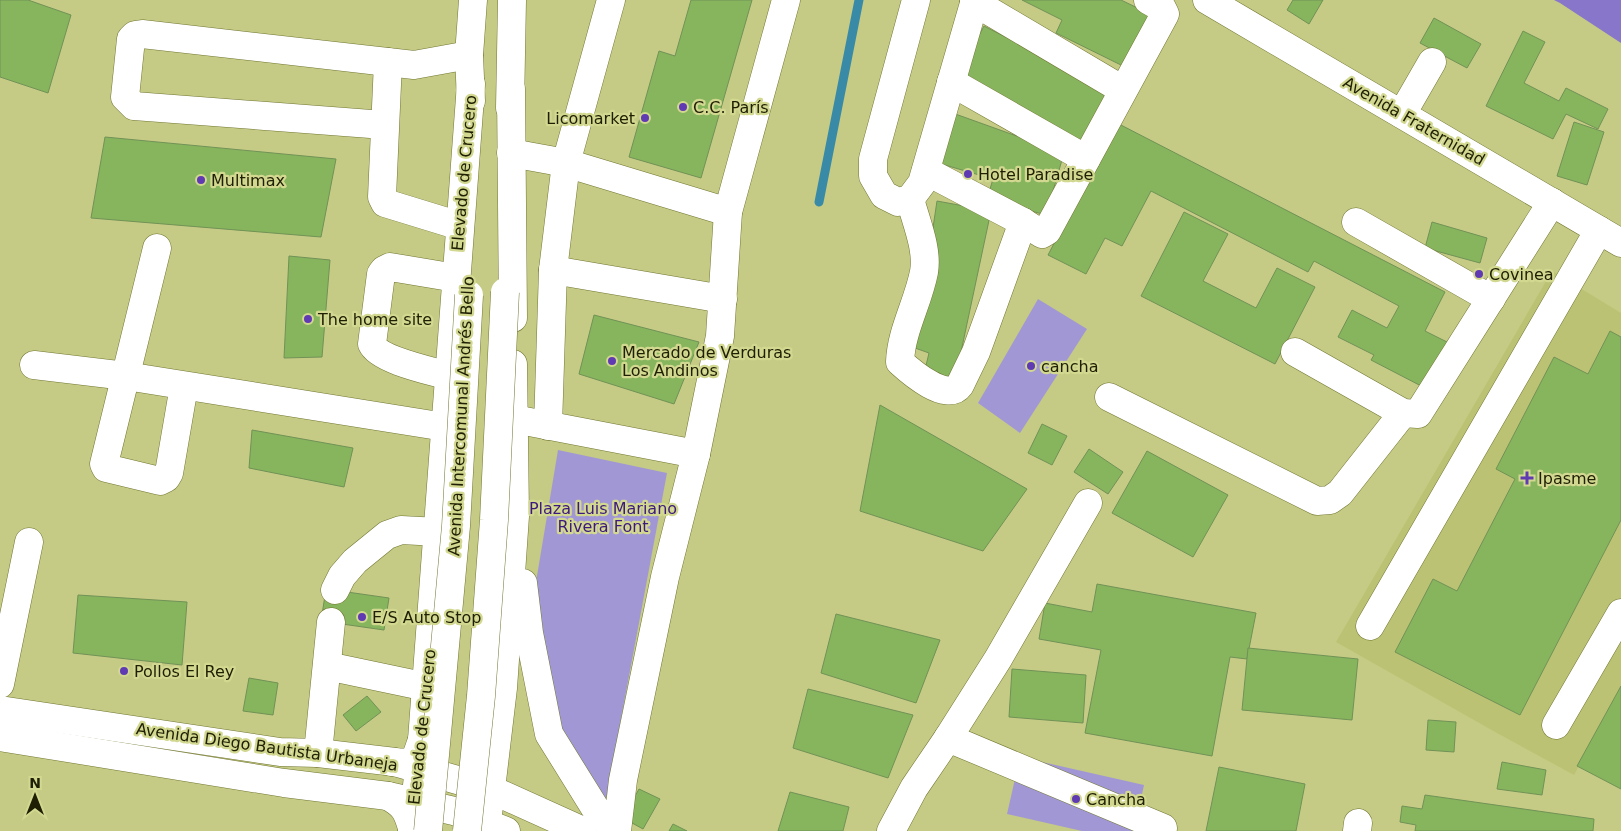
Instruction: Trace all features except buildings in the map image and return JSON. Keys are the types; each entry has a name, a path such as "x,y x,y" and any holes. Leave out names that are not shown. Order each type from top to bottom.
{"main road":[{"name":"Avenida Intercomunal Andrés Bello","path":"417,823 456,526 462,286 473,0"},
{"path":"487,829 503,688 515,516 511,153 512,0"},
{"path":"548,426 553,270 566,163 611,0"},
{"path":"616,831 623,780 665,577 696,454 720,336 728,212 786,0"},
{"path":"916,0 873,159 873,176 884,196 898,202 910,199 922,183 974,1 1123,90"},
{"path":"926,171 1042,234 1047,231 1165,14 1162,8 1148,0"},
{"name":"Avenida Fraternidad","path":"1207,0 1610,236"},
{"path":"384,125 134,106 125,97 131,39 135,35 142,34 414,65 470,55"},
{"path":"388,62 381,192 385,202 460,226"},
{"path":"1402,114 1432,62"},
{"path":"951,82 1086,159"},
{"name":"Elevado de Crucero","path":"417,823 419,770 439,532 449,376 462,286 460,226 471,84"},
{"path":"487,829 481,696 494,520 505,292 511,89"},
{"path":"511,153 566,163 728,212"},
{"path":"910,199 924,253 924,271 900,346 900,362 914,374 938,389 950,391 957,389 960,385 976,352 1023,222"},
{"path":"1295,352 1403,413 1415,415 1421,411 1552,202"},
{"path":"1356,222 1491,299"},
{"path":"1370,626 1610,236"},
{"path":"157,248 104,464 106,468 160,481 166,478 169,473 184,386"},
{"path":"449,376 380,354 374,349 372,344 381,274 390,267 462,286"},
{"path":"553,270 723,299"},
{"path":"34,365 126,376 446,427"},
{"path":"1109,397 1317,502 1330,500 1340,493 1403,413"},
{"path":"514,419 696,454"},
{"path":"891,831 914,788 998,659 1088,503"},
{"path":"515,516 529,633 549,734 595,808 616,831"},
{"path":"335,590 342,576 355,561 387,535 401,530 439,532"},
{"path":"0,684 28,542"},
{"path":"1556,725 1621,613"},
{"path":"318,753 331,622"},
{"path":"327,666 427,686"},
{"name":"Avenida Diego Bautista Urbaneja","path":"0,710 280,752 318,753 392,762 492,790 583,831"},
{"name":"Avenida Diego Bautista Urbaneja","path":"0,737 284,783 388,796 399,802 417,823"},
{"path":"948,738 1163,828"},
{"path":"392,762 413,762 422,740"},
{"path":"417,823 454,811 487,829"}],"shaded area":[{"path":"1554,0 1621,0 1621,43 1560,3"},
{"name":"Ipasme","path":"1552,271 1621,313 1621,690 1574,775 1336,642"}],"green space":[{"name":"cancha","path":"1038,299 1087,329 1020,433 978,403"},
{"name":"Plaza Luis Mariano Rivera Font","path":"558,450 667,473 606,799 558,732 534,594"},
{"name":"Cancha","path":"1020,757 1144,785 1134,831 1082,831 1007,814"}],"waterway":[{"path":"819,202 859,0"}],"place":[{"name":"C.C. París","path":"683,107"},
{"name":"Licomarket","path":"645,118"},
{"name":"Hotel Paradise","path":"968,174"},
{"name":"Multimax","path":"201,180"},
{"name":"Covinea","path":"1479,274"},
{"name":"The home site","path":"308,319"},
{"name":"Mercado de Verduras Los Andinos","path":"612,361"},
{"name":"cancha","path":"1031,366"},
{"name":"Ipasme","path":"1527,478"},
{"name":"E/S Auto Stop","path":"362,617"},
{"name":"Pollos El Rey","path":"124,671"},
{"name":"Cancha","path":"1076,799"}]}
